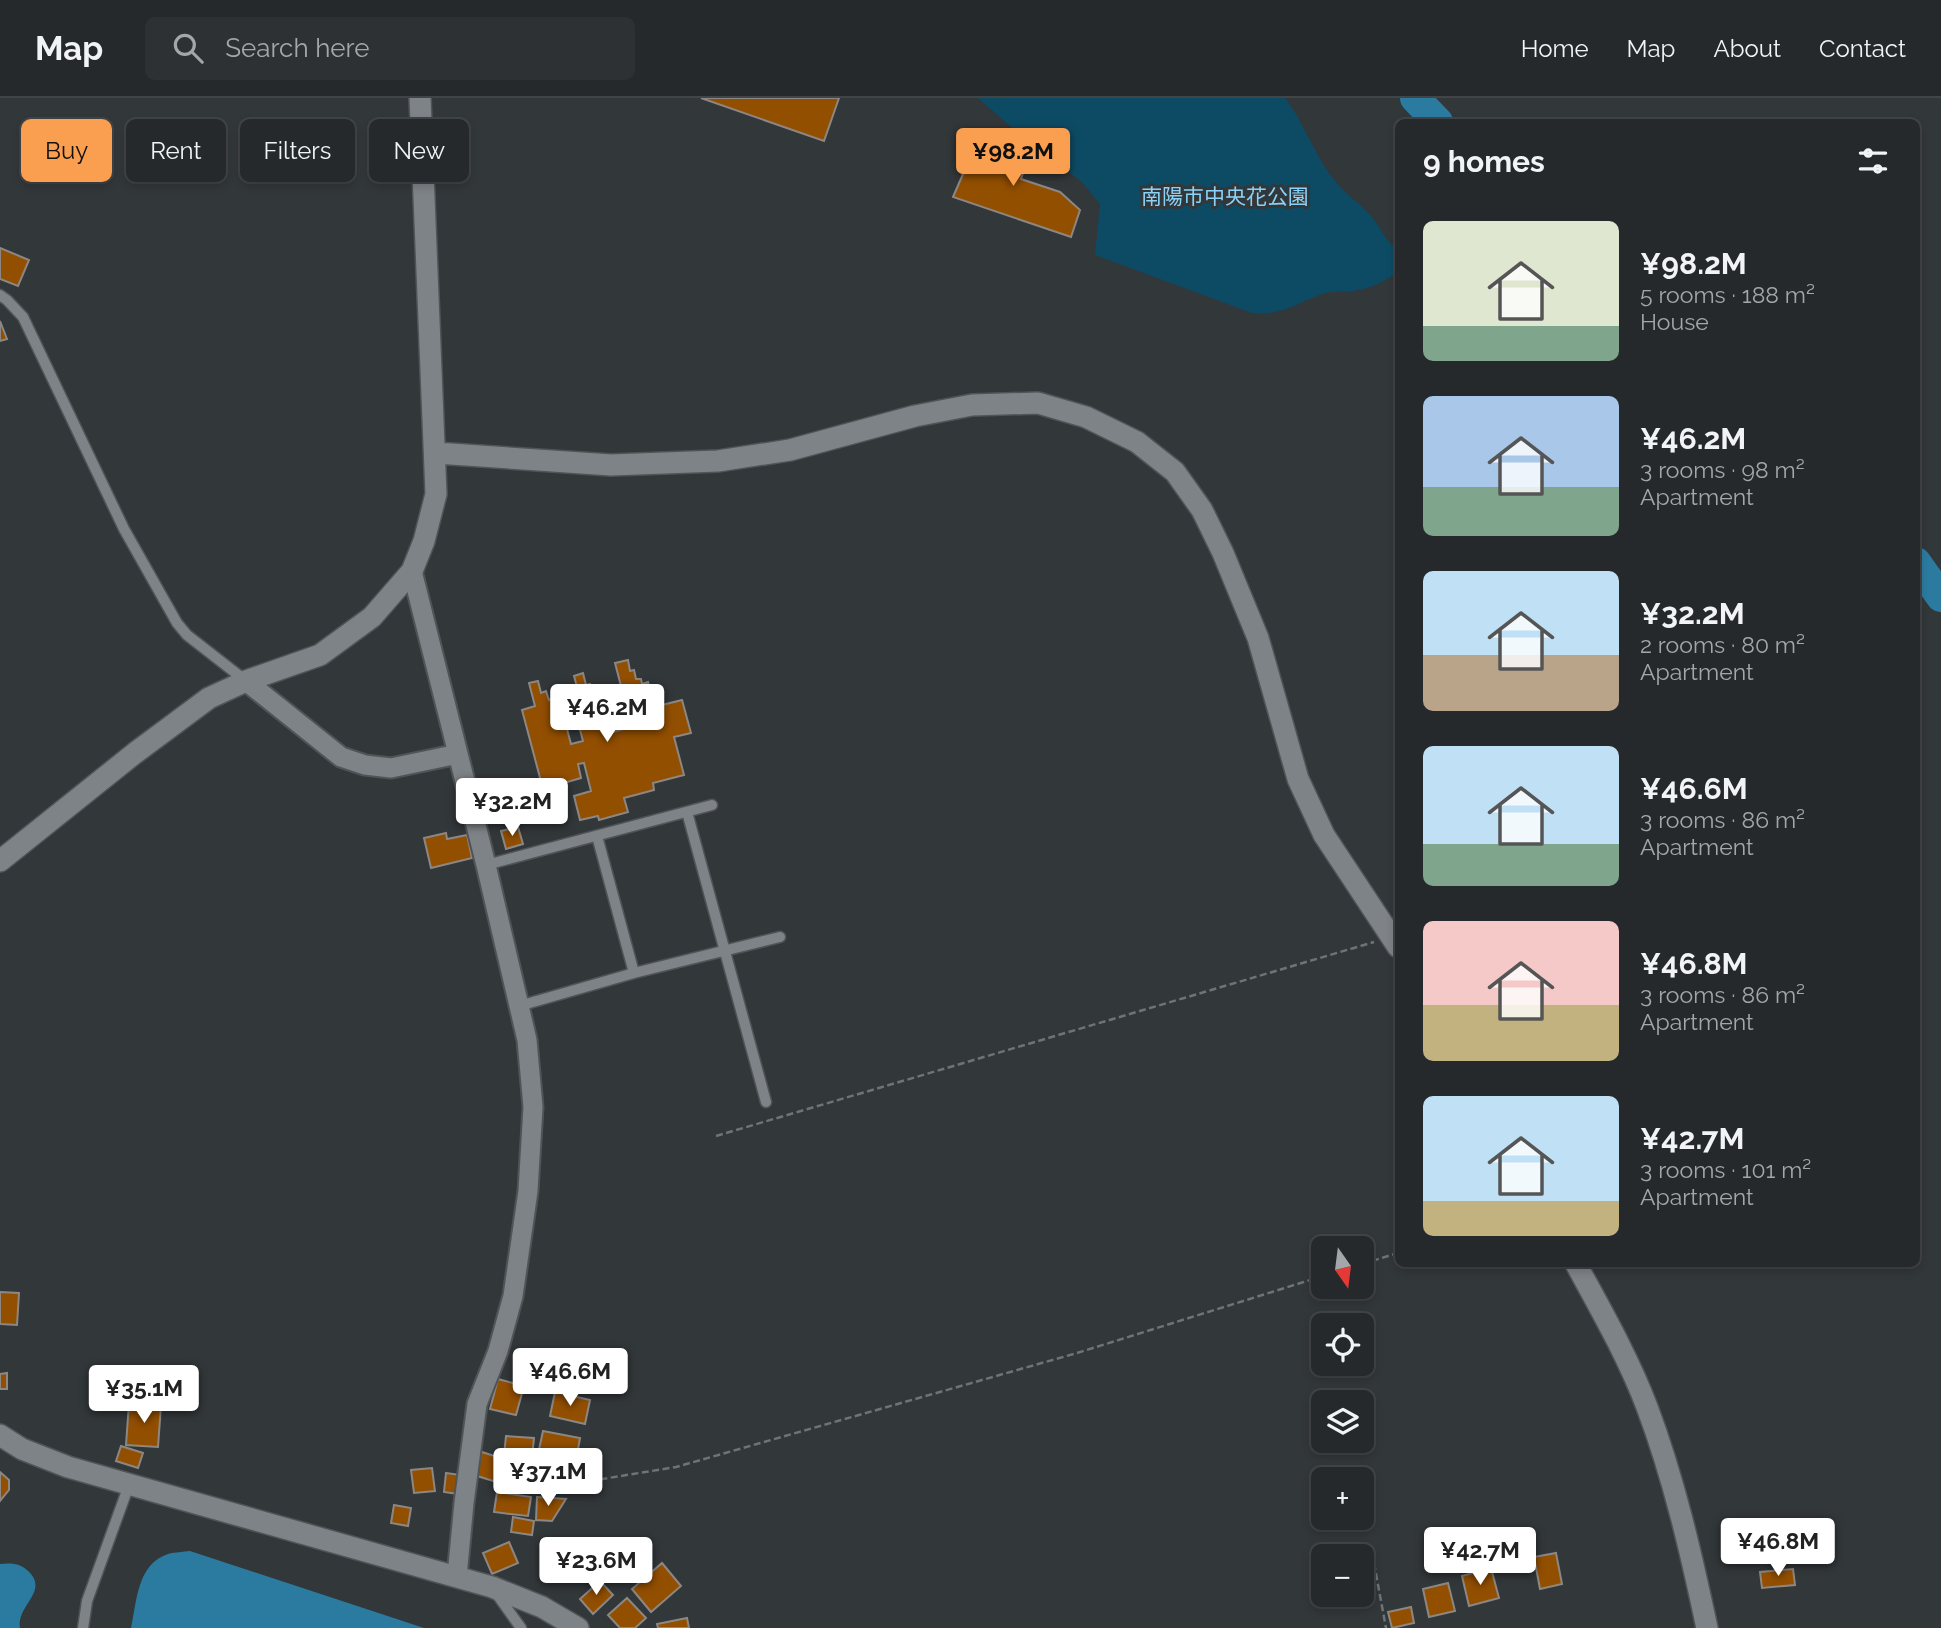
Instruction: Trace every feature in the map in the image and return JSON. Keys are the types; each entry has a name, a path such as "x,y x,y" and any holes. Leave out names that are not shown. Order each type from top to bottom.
{"street":[{"path":"0,861 135,753 209,698 246,681 320,655 372,617 412,571 424,541 436,494 419,98"},
{"path":"436,453 611,465 719,461 790,450 915,416 972,405 1038,403 1086,417 1137,442 1175,472 1202,510 1258,638 1298,779 1324,835 1395,942"},
{"path":"412,571 527,1040 533,1107 528,1191 513,1296 498,1351 477,1404 457,1576"},
{"path":"246,681 341,757 365,765 391,768 458,754"},
{"path":"1578,1267 1623,1351 1651,1418 1679,1507 1707,1628"},
{"path":"0,1435 22,1449 68,1467 492,1587 542,1607 578,1628"}],"lane":[{"path":"0,295 23,317 124,529 177,622 187,635 246,681"},
{"path":"486,865 712,806"},
{"path":"687,812 766,1102"},
{"path":"597,836 634,973"},
{"path":"519,1006 634,973 780,937"},
{"path":"83,1628 87,1601 129,1485"},
{"path":"492,1587 521,1628"}],"path":[{"path":"716,1136 1395,942"},
{"path":"1374,1261 1395,1254"},
{"path":"590,1481 676,1466 1077,1353 1311,1280"},
{"path":"1374,1563 1386,1628"}],"green space":[{"name":"南陽市中央花公園","path":"978,98 1285,98 1340,187 1371,216 1395,247 1395,274 1366,288 1325,293 1282,310 1252,313 1095,255 1100,204 1081,181 1035,148"}],"shaded area":[{"path":"190,1551 424,1628 131,1628 140,1585 150,1566 168,1554"},
{"path":"0,1564 21,1566 33,1578 34,1592 23,1612 20,1628 0,1628"}],"building":[{"path":"701,98 839,98 824,141"},
{"path":"980,135 1031,150 1021,179 1060,192 1080,210 1071,237 953,197"},
{"path":"0,248 29,260 18,286 0,279"},
{"path":"0,321 7,339 0,341"},
{"path":"628,660 630,671 634,670 636,679 641,679 642,684 648,682 654,707 682,700 691,733 674,737 684,775 653,783 654,790 624,798 628,812 599,820 598,816 580,820 574,796 591,791 584,763 578,764 581,778 543,789 522,710 535,706 529,683 538,681 541,693 546,691 549,700 553,698 555,704 560,703 571,744 583,741 572,700 580,698 574,676 583,673 586,685 590,684 592,690 597,689 598,694 603,693 613,732 627,728 616,687 621,686 615,663"},
{"path":"518,827 523,844 506,849 501,831"},
{"path":"446,833 447,839 467,835 472,858 431,868 424,838"},
{"path":"0,1292 19,1293 17,1325 0,1324"},
{"path":"7,1373 7,1389 0,1389 0,1374"},
{"path":"498,1379 524,1386 516,1415 490,1409"},
{"path":"555,1392 590,1400 585,1424 550,1416"},
{"path":"129,1403 161,1405 158,1447 126,1445"},
{"path":"543,1431 580,1438 575,1466 537,1459"},
{"path":"506,1436 534,1438 532,1457 504,1455"},
{"path":"121,1446 143,1453 138,1468 116,1461"},
{"path":"482,1452 510,1461 503,1484 474,1475"},
{"path":"432,1468 435,1491 414,1493 411,1470"},
{"path":"0,1472 9,1480 9,1490 0,1501"},
{"path":"446,1473 461,1475 458,1494 444,1492"},
{"path":"497,1492 531,1497 528,1516 494,1512"},
{"path":"537,1497 566,1499 552,1521 536,1520"},
{"path":"394,1505 411,1508 408,1526 391,1523"},
{"path":"513,1517 534,1521 532,1535 511,1532"},
{"path":"509,1542 518,1563 492,1574 483,1553"},
{"path":"1556,1553 1562,1584 1540,1589 1534,1557"},
{"path":"662,1563 681,1586 651,1612 632,1589"},
{"path":"1491,1568 1499,1598 1469,1606 1462,1576"},
{"path":"1793,1569 1795,1585 1762,1588 1760,1572"},
{"path":"600,1581 613,1595 593,1614 580,1599"},
{"path":"1448,1583 1455,1611 1429,1617 1423,1589"},
{"path":"627,1598 646,1618 635,1628 620,1628 608,1615"},
{"path":"1411,1607 1414,1623 1392,1628 1388,1612"},
{"path":"687,1618 689,1628 658,1628 657,1624"}],"waterway":[{"path":"1415,98 1435,119"},
{"path":"1920,568 1941,597"}]}
